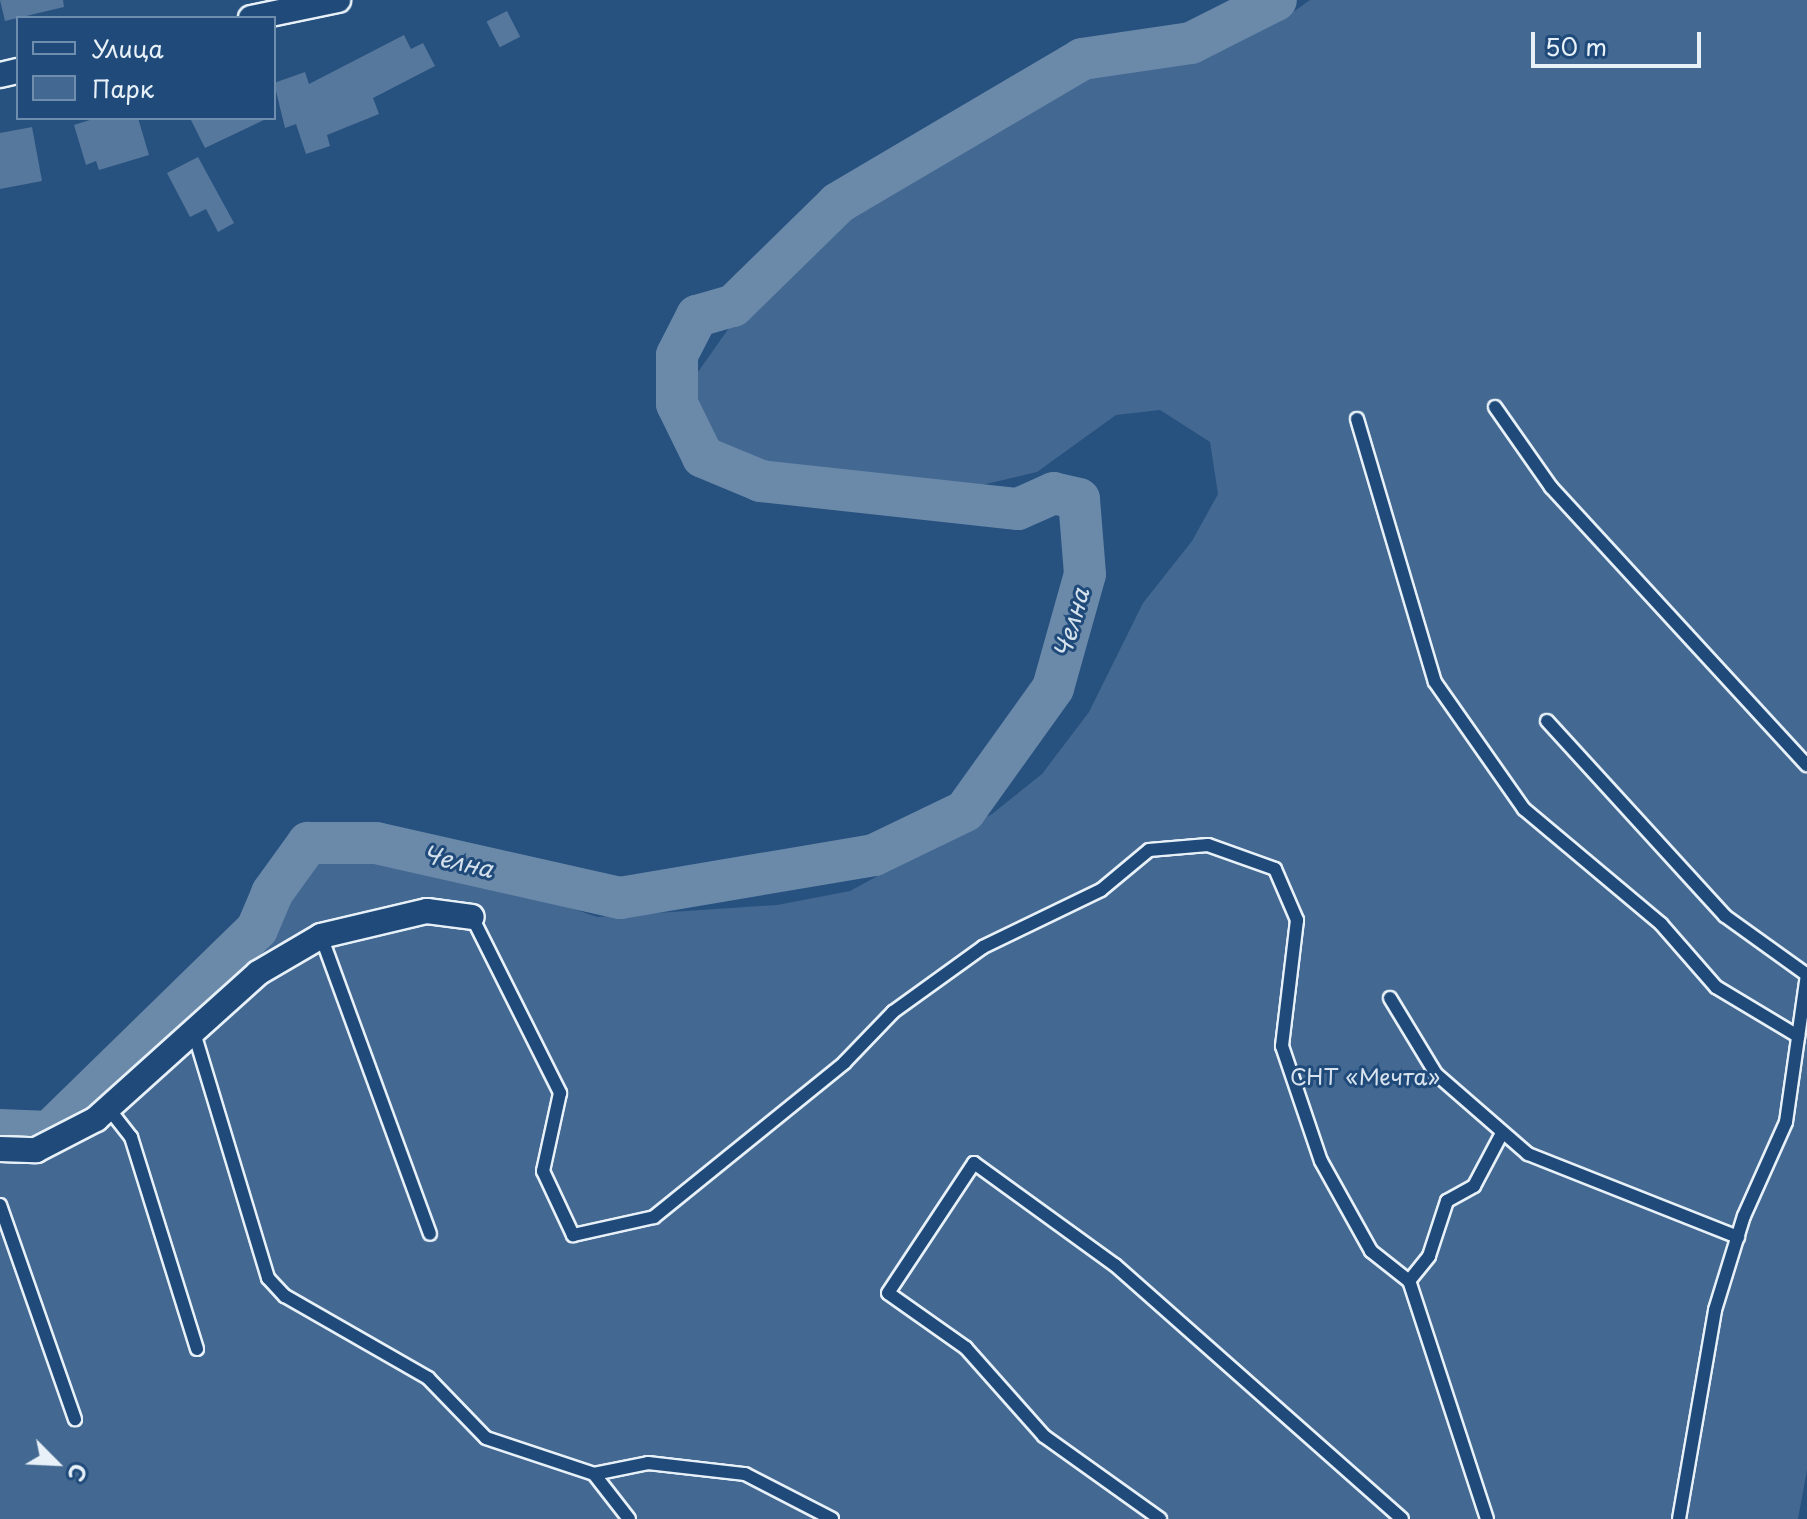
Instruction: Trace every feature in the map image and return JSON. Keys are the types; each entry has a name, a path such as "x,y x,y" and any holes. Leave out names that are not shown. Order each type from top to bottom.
{"street":[{"path":"261,16 338,0"},
{"path":"0,1149 36,1150 109,1109 195,1036 258,973 321,936 427,911 472,917"}],"lane":[{"path":"1495,407 1551,487 1807,765"},
{"path":"1357,419 1435,682 1524,809 1661,924 1716,987 1798,1036"},
{"path":"1547,721 1725,916 1807,975 1786,1122 1738,1237 1715,1310 1679,1519"},
{"path":"472,917 560,1093 543,1171 573,1235 654,1217 844,1063 893,1012 983,947 1101,890 1149,850 1208,845 1275,869 1297,920 1282,1046 1321,1161 1371,1251 1409,1281 1487,1519"},
{"path":"321,936 430,1234"},
{"path":"1390,998 1436,1074 1501,1135 1528,1154 1738,1237"},
{"path":"195,1036 268,1278 285,1296 428,1378 486,1438 594,1474 648,1463 745,1474 832,1519"},
{"path":"109,1109 131,1137 197,1349"},
{"path":"1409,1281 1429,1256 1447,1201 1474,1186 1501,1135"},
{"path":"1160,1519 1044,1436 966,1348 888,1293 974,1163 1115,1265 1402,1519"},
{"path":"0,1205 75,1419"},
{"path":"594,1474 629,1519"}],"green space":[{"name":"СНТ «Мечта»","path":"1310,0 1807,0 1807,1470 1798,1519 0,1519 0,1126 62,1113 320,848 347,841 399,848 597,917 777,905 850,891 992,814 1042,774 1089,712 1143,603 1192,541 1218,494 1210,442 1160,410 1116,415 1037,472 888,507 851,505 711,471 687,444 681,396 753,294 852,202 1005,110 1142,58 1279,22"}],"building":[{"path":"0,0 63,0 64,7 5,21"},
{"path":"507,11 520,37 500,47 487,21"},
{"path":"404,35 411,49 423,43 435,66 373,98 379,114 327,135 330,146 306,154 296,124 285,128 276,82 305,72 309,84"},
{"path":"90,120 139,120 149,155 99,170 96,161 86,165 74,125"},
{"path":"191,120 264,120 205,148"},
{"path":"32,127 42,181 0,189 0,133"},
{"path":"198,157 234,223 218,232 206,209 190,217 167,173"}],"waterway":[{"name":"Челна","path":"0,1130 49,1132 257,929 272,893 308,843 376,843 620,898 874,855 965,811 1053,688 1085,574 1079,499 1054,493 1018,509 761,481 703,457 677,404 677,355 697,316 733,306 838,203 1082,59 1191,43 1276,0"}]}
